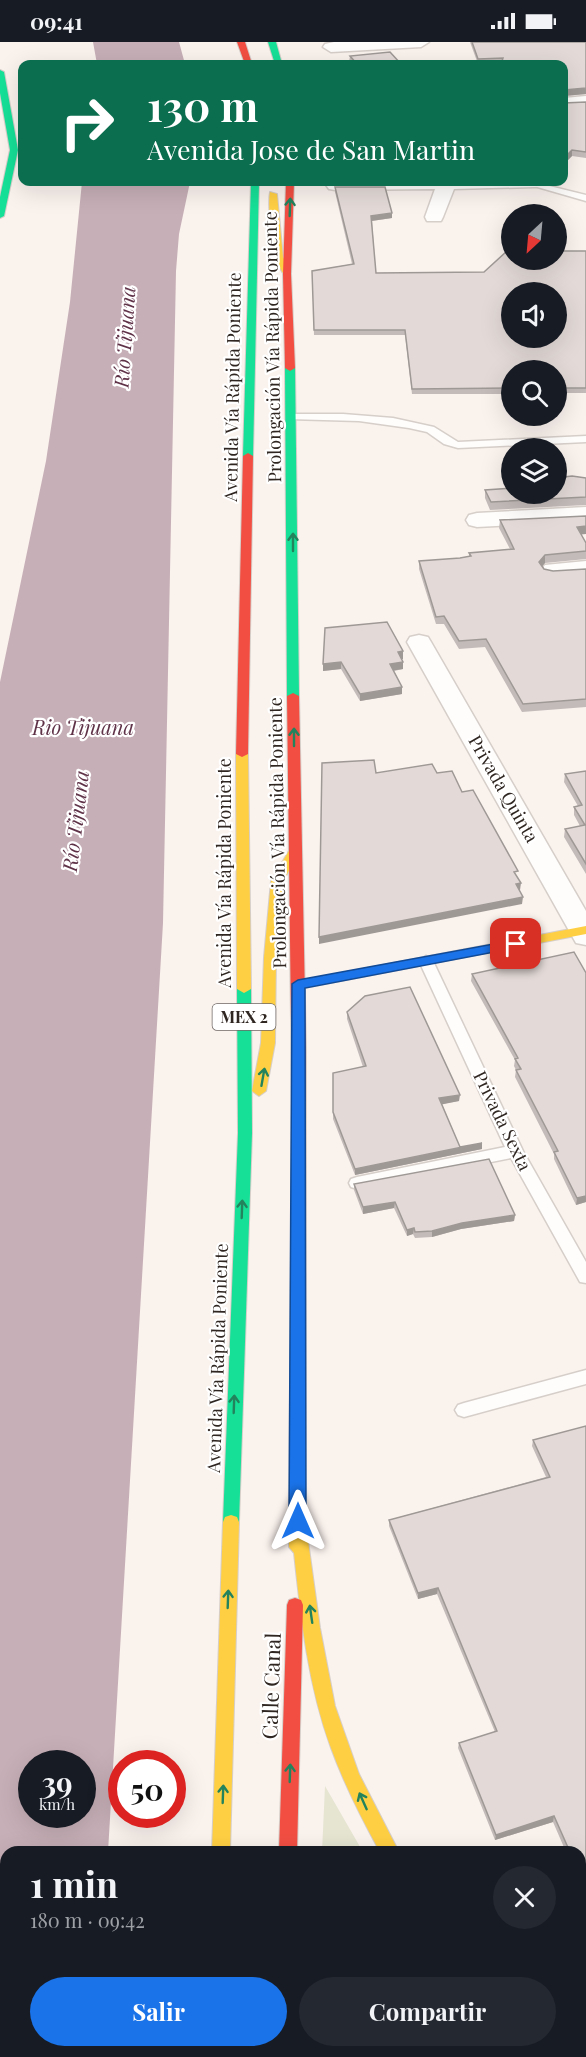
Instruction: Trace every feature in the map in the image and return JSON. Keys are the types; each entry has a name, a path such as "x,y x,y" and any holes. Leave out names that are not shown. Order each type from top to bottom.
{"main road":[{"path":"240,42 247,60"},
{"path":"272,42 278,60"},
{"path":"0,72 14,150 0,216"},
{"name":"Avenida Vía Rápida Poniente","path":"222,1846 234,1388 245,1132 242,700 255,186"},
{"path":"271,186 279,257 287,274"},
{"name":"Prolongación Vía Rápida Poniente","path":"290,186 287,274 292,417 294,852 298,984 298,1521"},
{"path":"245,1132 262,1084 268,1043 270,957 277,881 294,852"},
{"path":"298,984 585,932"},
{"path":"298,1521 316,1653 334,1732 364,1805 387,1846"},
{"name":"Calle Canal","path":"288,1846 298,1521"}],"street":[{"path":"331,47 412,42 422,50"},
{"path":"568,103 586,101"},
{"path":"434,217 445,186"},
{"path":"477,520 586,514"},
{"path":"553,570 586,568"},
{"name":"Privada Quinta","path":"419,642 585,932"}],"lane":[{"path":"540,186 586,198"},
{"path":"292,417 339,416 381,420 427,428 447,443 458,445 586,439"},
{"name":"Privada Sexta","path":"426,962 515,1151 586,1277"},
{"path":"357,1183 515,1151"},
{"path":"464,1410 586,1377"}],"green space":[{"path":"325,1786 360,1846 322,1846"}],"water":[{"path":"93,42 179,42 184,60 96,60"},
{"name":"Rio Tijuana","path":"82,186 189,186 179,234 176,271 163,923 114,1750 108,1750 108,1846 0,1846 0,682 46,461 70,302"}],"building":[{"path":"472,42 586,42 586,88 568,90 568,60 478,59"},
{"path":"390,52 397,60 354,60 350,56"},
{"path":"586,102 586,152 572,150 568,154 568,103"},
{"path":"335,187 385,187 392,213 371,216 376,273 484,272 501,256 501,270 567,270 567,251 586,251 586,388 567,388 567,360 501,360 501,388 412,389 405,330 314,330 312,271 354,264"},
{"path":"567,477 586,478 586,497 567,498"},
{"path":"501,489 501,501 491,502 485,490"},
{"path":"586,516 586,526 577,527 586,543 586,551 545,555 539,562 544,569 553,571 586,569 586,699 523,704 486,639 459,641 444,616 436,617 419,561 460,558 471,556 469,553 514,549 500,520"},
{"path":"387,622 403,651 398,652 403,662 390,664 402,687 360,694 341,662 323,664 325,628"},
{"path":"374,760 376,773 432,764 437,773 452,771 462,792 473,790 518,871 514,872 521,883 516,884 523,897 319,937 322,763"},
{"path":"586,771 586,864 565,829 585,825 574,807 582,805 565,774"},
{"path":"574,952 586,973 586,1196 577,1198 554,1152 558,1151 516,1070 521,1069 515,1059 518,1058 472,974"},
{"path":"410,987 460,1095 439,1098 460,1147 482,1143 355,1169 333,1112 333,1073 366,1066 347,1012 365,996"},
{"path":"489,1159 515,1215 462,1223 432,1231 415,1232 414,1228 407,1230 395,1202 363,1207 354,1184"},
{"path":"586,1426 586,1846 567,1846 554,1816 496,1835 459,1743 497,1731 438,1588 418,1593 389,1520 550,1477 533,1440"}],"traffic: fast":[{"path":"272,42 278,60"},
{"path":"0,72 14,150 0,216"},
{"path":"248,456 255,186"},
{"path":"290,368 293,696"},
{"path":"231,1522 245,1133 244,989"}],"traffic: slow":[{"path":"273,194 279,257 287,274"},
{"path":"242,754 244,989"},
{"path":"259,1091 268,1043 270,957 277,881 294,852"},
{"path":"299,985 586,930"},
{"path":"297,1547 299,1101"},
{"path":"298,1521 311,1628 327,1706 339,1748 366,1808 387,1846"},
{"path":"221,1846 231,1522"}],"traffic: jam":[{"path":"241,42 248,60"},
{"path":"290,186 287,274 290,368"},
{"path":"242,754 248,456"},
{"path":"293,696 299,1101"},
{"path":"288,1846 295,1605"}],"route":[{"path":"298,1521 298,984 516,944"}],"water label":[{"name":"Río Tijuana","path":"125,337"},
{"name":"Río Tijuana","path":"76,821"}]}
